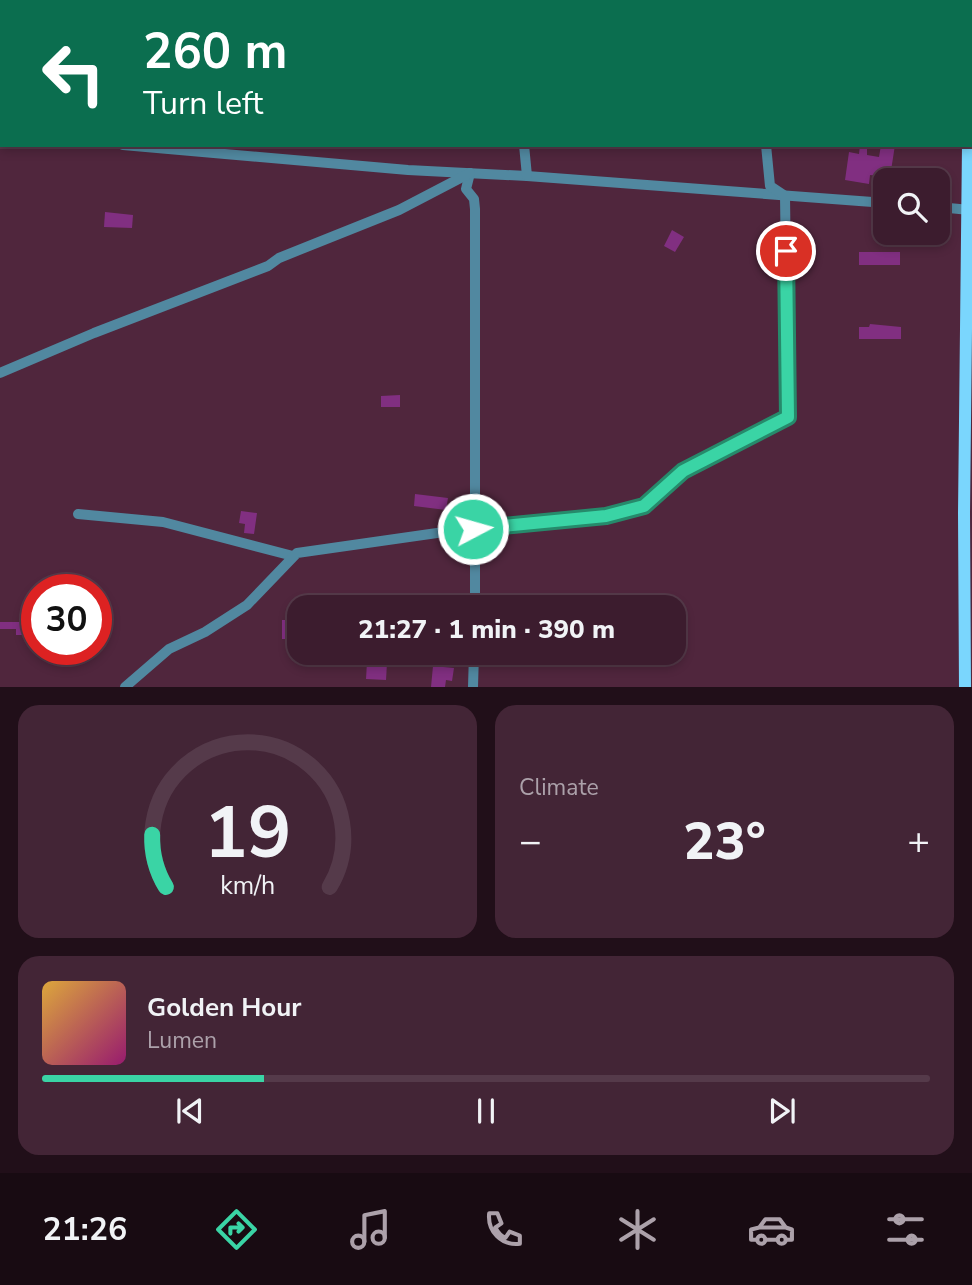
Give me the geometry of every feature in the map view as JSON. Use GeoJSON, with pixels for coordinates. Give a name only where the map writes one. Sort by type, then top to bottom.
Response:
{"type":"FeatureCollection","features":[{"type":"Feature","properties":{"kind":"main road"},"geometry":{"type":"LineString","coordinates":[[965,687],[964,513],[969,418],[968,147]]}},
{"type":"Feature","properties":{"kind":"street"},"geometry":{"type":"LineString","coordinates":[[148,147],[873,202]]}},
{"type":"Feature","properties":{"kind":"street"},"geometry":{"type":"LineString","coordinates":[[524,147],[527,176]]}},
{"type":"Feature","properties":{"kind":"street"},"geometry":{"type":"LineString","coordinates":[[766,147],[770,186],[785,196]]}},
{"type":"Feature","properties":{"kind":"street"},"geometry":{"type":"LineString","coordinates":[[0,373],[94,333],[268,266],[279,258],[399,210],[470,173]]}},
{"type":"Feature","properties":{"kind":"street"},"geometry":{"type":"LineString","coordinates":[[470,173],[466,189],[474,199],[475,209],[475,595]]}},
{"type":"Feature","properties":{"kind":"street"},"geometry":{"type":"LineString","coordinates":[[78,514],[163,522],[293,556],[308,550],[473,529],[606,516],[644,506],[683,471],[788,417],[785,196]]}},
{"type":"Feature","properties":{"kind":"street"},"geometry":{"type":"LineString","coordinates":[[950,208],[970,210]]}},
{"type":"Feature","properties":{"kind":"street"},"geometry":{"type":"LineString","coordinates":[[125,687],[169,649],[205,632],[247,605],[288,566],[293,556]]}},
{"type":"Feature","properties":{"kind":"street"},"geometry":{"type":"LineString","coordinates":[[473,687],[474,665]]}},
{"type":"Feature","properties":{"kind":"building"},"geometry":{"type":"Polygon","coordinates":[[[860,147],[867,147],[867,155],[879,157],[881,147],[895,147],[891,168],[873,168],[869,184],[845,180],[849,152],[859,154],[860,147]]]}},
{"type":"Feature","properties":{"kind":"building"},"geometry":{"type":"Polygon","coordinates":[[[105,212],[133,215],[132,228],[104,227],[105,212]]]}},
{"type":"Feature","properties":{"kind":"building"},"geometry":{"type":"Polygon","coordinates":[[[672,230],[684,237],[675,252],[664,246],[672,230]]]}},
{"type":"Feature","properties":{"kind":"building"},"geometry":{"type":"Polygon","coordinates":[[[859,252],[900,252],[900,265],[859,265],[859,252]]]}},
{"type":"Feature","properties":{"kind":"building"},"geometry":{"type":"Polygon","coordinates":[[[870,324],[901,327],[901,339],[859,339],[859,327],[869,327],[870,324]]]}},
{"type":"Feature","properties":{"kind":"building"},"geometry":{"type":"Polygon","coordinates":[[[400,395],[400,407],[381,407],[381,396],[400,395]]]}},
{"type":"Feature","properties":{"kind":"building"},"geometry":{"type":"Polygon","coordinates":[[[415,494],[448,498],[446,510],[414,506],[415,494]]]}},
{"type":"Feature","properties":{"kind":"building"},"geometry":{"type":"Polygon","coordinates":[[[241,511],[257,513],[254,534],[244,533],[245,524],[239,523],[241,511]]]}},
{"type":"Feature","properties":{"kind":"building"},"geometry":{"type":"Polygon","coordinates":[[[282,620],[287,620],[287,639],[282,639],[282,620]]]}},
{"type":"Feature","properties":{"kind":"building"},"geometry":{"type":"Polygon","coordinates":[[[0,622],[21,622],[21,635],[16,635],[16,629],[0,629],[0,622]]]}},
{"type":"Feature","properties":{"kind":"building"},"geometry":{"type":"Polygon","coordinates":[[[367,665],[387,665],[386,680],[366,679],[367,665]]]}},
{"type":"Feature","properties":{"kind":"building"},"geometry":{"type":"Polygon","coordinates":[[[433,666],[454,668],[452,681],[446,680],[445,687],[431,687],[433,666]]]}},
{"type":"Feature","properties":{"kind":"route"},"geometry":{"type":"LineString","coordinates":[[473,529],[606,516],[644,506],[683,471],[737,446],[788,417],[786,251]]}}]}
